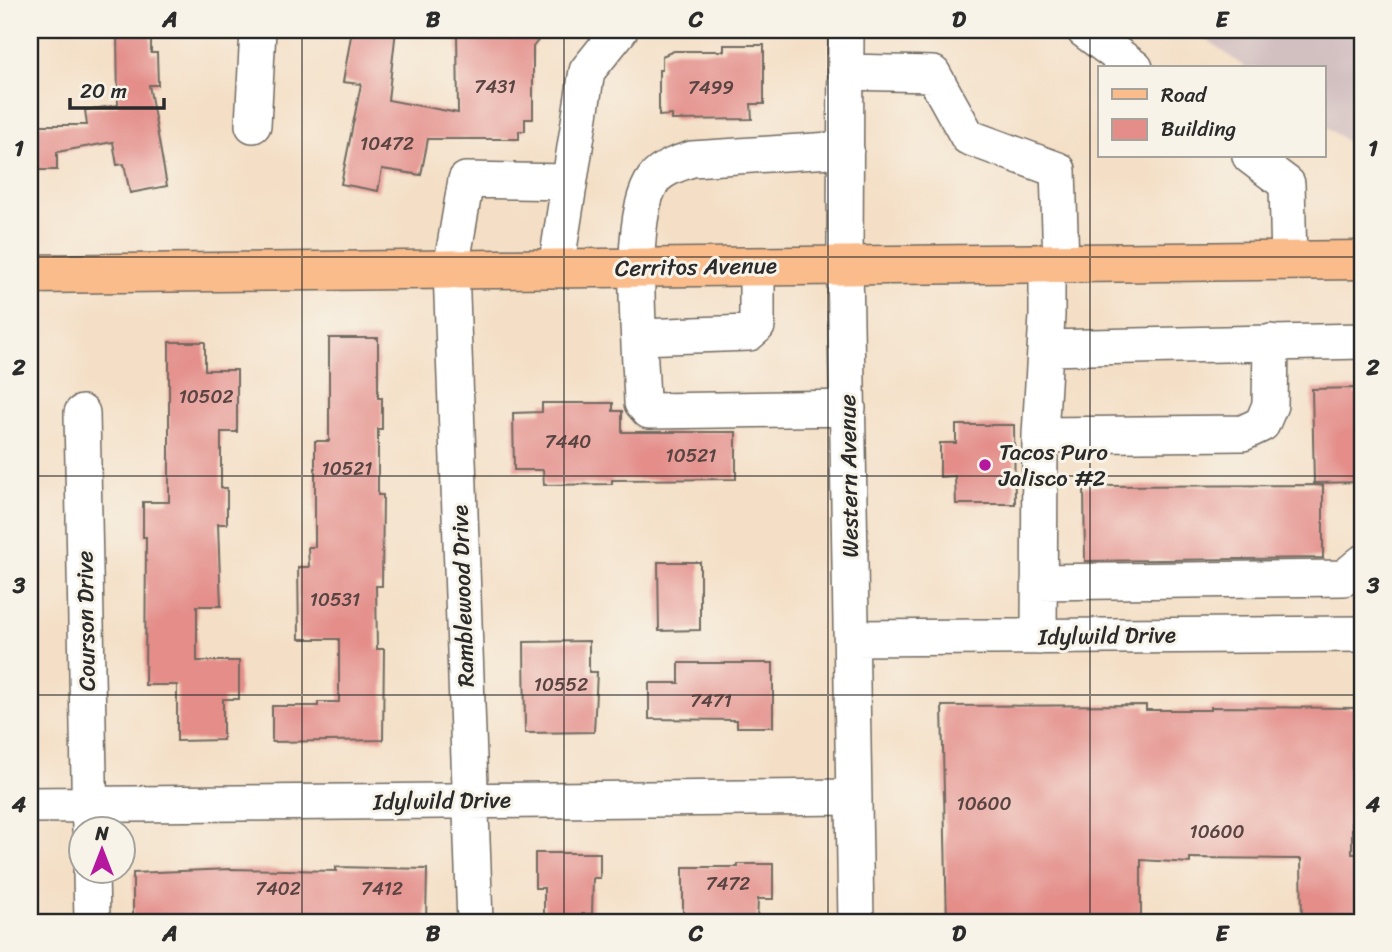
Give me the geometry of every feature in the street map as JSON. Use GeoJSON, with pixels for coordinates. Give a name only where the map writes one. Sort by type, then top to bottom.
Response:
{"type":"FeatureCollection","features":[{"type":"Feature","properties":{"kind":"main road","name":"Cerritos Avenue"},"geometry":{"type":"LineString","coordinates":[[30,274],[1362,260]]}},
{"type":"Feature","properties":{"kind":"street"},"geometry":{"type":"LineString","coordinates":[[253,125],[258,30]]}},
{"type":"Feature","properties":{"kind":"street"},"geometry":{"type":"LineString","coordinates":[[556,268],[587,71],[620,30]]}},
{"type":"Feature","properties":{"kind":"street","name":"Western Avenue"},"geometry":{"type":"LineString","coordinates":[[846,30],[845,265],[856,922]]}},
{"type":"Feature","properties":{"kind":"street"},"geometry":{"type":"LineString","coordinates":[[1084,30],[1132,66]]}},
{"type":"Feature","properties":{"kind":"street"},"geometry":{"type":"LineString","coordinates":[[846,72],[933,74],[968,137],[1058,170],[1054,263],[1040,435],[1039,637]]}},
{"type":"Feature","properties":{"kind":"street"},"geometry":{"type":"LineString","coordinates":[[846,149],[692,159],[675,164],[655,177],[646,195],[635,267],[642,402],[649,411],[848,408]]}},
{"type":"Feature","properties":{"kind":"street"},"geometry":{"type":"LineString","coordinates":[[1253,158],[1287,184],[1289,261]]}},
{"type":"Feature","properties":{"kind":"street","name":"Ramblewood Drive"},"geometry":{"type":"LineString","coordinates":[[475,922],[451,269],[466,180],[569,182]]}},
{"type":"Feature","properties":{"kind":"street"},"geometry":{"type":"LineString","coordinates":[[640,337],[749,333],[757,326],[757,266]]}},
{"type":"Feature","properties":{"kind":"street"},"geometry":{"type":"LineString","coordinates":[[1046,348],[1362,341]]}},
{"type":"Feature","properties":{"kind":"street"},"geometry":{"type":"LineString","coordinates":[[1040,435],[1243,433],[1262,424],[1270,405],[1271,342]]}},
{"type":"Feature","properties":{"kind":"street","name":"Courson Drive"},"geometry":{"type":"LineString","coordinates":[[82,412],[90,816]]}},
{"type":"Feature","properties":{"kind":"street"},"geometry":{"type":"LineString","coordinates":[[1039,582],[1344,578],[1362,563]]}},
{"type":"Feature","properties":{"kind":"street","name":"Idylwild Drive"},"geometry":{"type":"LineString","coordinates":[[852,638],[1362,634]]}},
{"type":"Feature","properties":{"kind":"street","name":"Idylwild Drive"},"geometry":{"type":"LineString","coordinates":[[112,816],[471,800],[854,797]]}},
{"type":"Feature","properties":{"kind":"street","name":"Idylwild Drive"},"geometry":{"type":"LineString","coordinates":[[30,805],[85,816]]}},
{"type":"Feature","properties":{"kind":"street"},"geometry":{"type":"LineString","coordinates":[[91,886],[92,922]]}},
{"type":"Feature","properties":{"kind":"shaded area"},"geometry":{"type":"Polygon","coordinates":[[[1194,30],[1362,30],[1362,153],[1326,126],[1326,66],[1243,66],[1194,30]]]}},
{"type":"Feature","properties":{"kind":"building"},"geometry":{"type":"Polygon","coordinates":[[[117,30],[151,30],[151,53],[157,53],[158,85],[149,85],[167,186],[130,193],[124,164],[117,165],[113,142],[57,152],[57,170],[30,170],[30,125],[87,125],[85,110],[118,105],[117,30]]]}},
{"type":"Feature","properties":{"kind":"building"},"geometry":{"type":"Polygon","coordinates":[[[352,30],[396,30],[388,100],[458,113],[457,30],[546,30],[533,47],[533,119],[525,119],[525,131],[519,131],[519,139],[428,139],[421,175],[382,169],[378,191],[341,184],[361,84],[343,82],[352,30]]]}},
{"type":"Feature","properties":{"kind":"building"},"geometry":{"type":"Polygon","coordinates":[[[724,45],[764,45],[764,104],[751,104],[752,119],[672,120],[672,115],[659,116],[659,70],[662,70],[662,56],[674,51],[724,51],[724,45]]]}},
{"type":"Feature","properties":{"kind":"building"},"geometry":{"type":"Polygon","coordinates":[[[329,338],[378,338],[378,398],[382,398],[382,429],[378,429],[378,495],[383,495],[382,586],[376,586],[377,649],[384,649],[383,740],[272,742],[272,706],[318,706],[318,702],[339,702],[339,639],[299,639],[298,567],[309,567],[308,547],[315,547],[315,441],[329,441],[329,338]]]}},
{"type":"Feature","properties":{"kind":"building"},"geometry":{"type":"Polygon","coordinates":[[[169,342],[205,342],[205,370],[237,370],[237,432],[221,432],[221,488],[227,488],[227,524],[218,524],[221,606],[197,606],[197,661],[239,661],[239,699],[223,699],[223,740],[177,741],[177,685],[145,685],[146,537],[143,537],[143,502],[169,502],[169,342]]]}},
{"type":"Feature","properties":{"kind":"building"},"geometry":{"type":"Polygon","coordinates":[[[1356,388],[1356,395],[1362,395],[1362,482],[1314,483],[1312,389],[1356,388]]]}},
{"type":"Feature","properties":{"kind":"building"},"geometry":{"type":"Polygon","coordinates":[[[542,403],[613,403],[613,411],[622,411],[622,432],[736,432],[736,479],[612,480],[612,484],[544,485],[543,470],[514,470],[513,413],[542,412],[542,403]]]}},
{"type":"Feature","properties":{"kind":"building"},"geometry":{"type":"Polygon","coordinates":[[[956,425],[1014,425],[1015,504],[956,504],[955,476],[940,477],[940,443],[956,443],[956,425]]]}},
{"type":"Feature","properties":{"kind":"building"},"geometry":{"type":"Polygon","coordinates":[[[1323,485],[1323,558],[1085,561],[1084,486],[1323,485]]]}},
{"type":"Feature","properties":{"kind":"building"},"geometry":{"type":"Polygon","coordinates":[[[658,562],[700,562],[700,630],[659,631],[658,562]]]}},
{"type":"Feature","properties":{"kind":"building"},"geometry":{"type":"Polygon","coordinates":[[[589,641],[589,672],[597,672],[594,732],[525,733],[524,642],[589,641]]]}},
{"type":"Feature","properties":{"kind":"building"},"geometry":{"type":"Polygon","coordinates":[[[679,663],[773,663],[773,727],[737,727],[737,720],[649,719],[649,683],[679,683],[679,663]]]}},
{"type":"Feature","properties":{"kind":"building"},"geometry":{"type":"Polygon","coordinates":[[[1146,705],[1146,710],[1211,710],[1211,707],[1362,708],[1362,752],[1352,752],[1352,854],[1362,854],[1362,922],[1302,922],[1301,859],[1190,858],[1190,863],[1141,860],[1141,922],[947,922],[942,706],[1146,705]]]}},
{"type":"Feature","properties":{"kind":"building"},"geometry":{"type":"Polygon","coordinates":[[[535,853],[600,853],[600,878],[593,878],[592,914],[582,914],[582,922],[544,922],[544,888],[535,888],[535,853]]]}},
{"type":"Feature","properties":{"kind":"building"},"geometry":{"type":"Polygon","coordinates":[[[738,864],[773,864],[773,899],[758,899],[757,922],[683,922],[683,867],[738,867],[738,864]]]}},
{"type":"Feature","properties":{"kind":"building"},"geometry":{"type":"Polygon","coordinates":[[[336,867],[427,869],[426,922],[133,922],[133,886],[136,886],[136,873],[231,869],[336,871],[336,867]]]}},
{"type":"Feature","properties":{"kind":"place","name":"Tacos Puro Jalisco #2"},"geometry":{"type":"Point","coordinates":[985,465]}}]}
